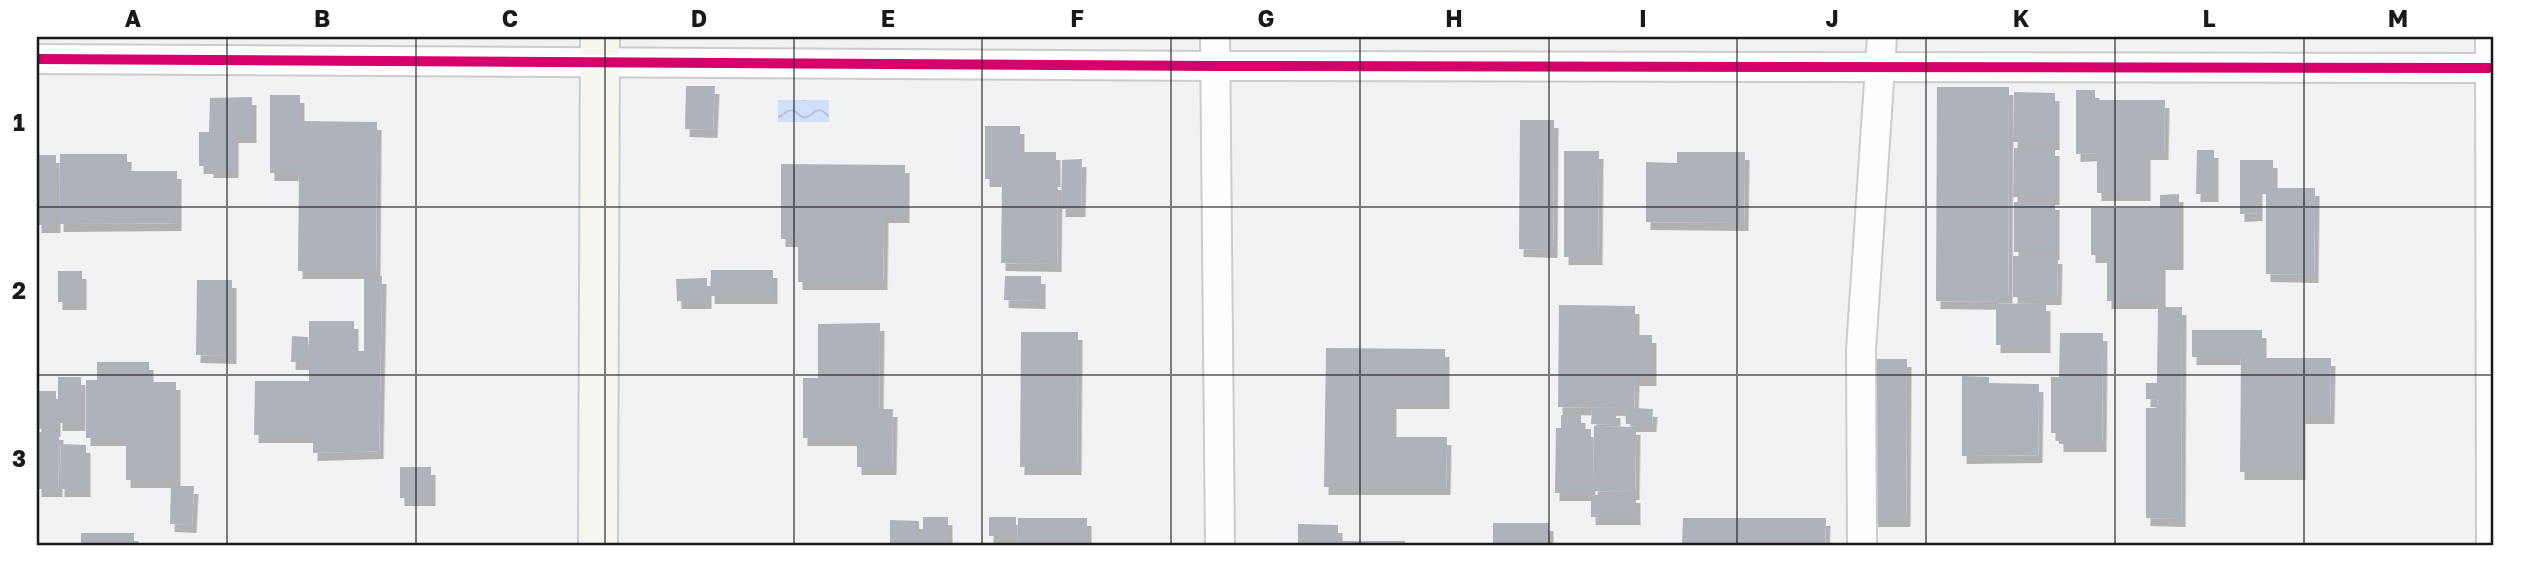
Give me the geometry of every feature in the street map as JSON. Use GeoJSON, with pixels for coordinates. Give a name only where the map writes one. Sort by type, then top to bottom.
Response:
{"type":"FeatureCollection","features":[{"type":"Feature","properties":{"kind":"street"},"geometry":{"type":"LineString","coordinates":[[1214,37],[1220,545]]}},
{"type":"Feature","properties":{"kind":"street"},"geometry":{"type":"LineString","coordinates":[[1862,545],[1861,350],[1882,37]]}},
{"type":"Feature","properties":{"kind":"street"},"geometry":{"type":"LineString","coordinates":[[2490,37],[2491,545]]}},
{"type":"Feature","properties":{"kind":"street"},"geometry":{"type":"LineString","coordinates":[[598,545],[600,49]]}},
{"type":"Feature","properties":{"kind":"street"},"geometry":{"type":"LineString","coordinates":[[37,59],[600,49],[1214,66],[2489,68]]}},
{"type":"Feature","properties":{"kind":"water"},"geometry":{"type":"Polygon","coordinates":[[[778,100],[829,100],[829,122],[778,122],[778,100]]]}},
{"type":"Feature","properties":{"kind":"building"},"geometry":{"type":"Polygon","coordinates":[[[686,86],[715,86],[713,130],[685,129],[686,86]]]}},
{"type":"Feature","properties":{"kind":"building"},"geometry":{"type":"Polygon","coordinates":[[[1937,87],[2009,87],[2008,302],[1936,301],[1937,87]]]}},
{"type":"Feature","properties":{"kind":"building"},"geometry":{"type":"Polygon","coordinates":[[[2076,90],[2095,90],[2095,100],[2165,100],[2164,152],[2146,152],[2146,193],[2097,193],[2097,153],[2076,154],[2076,90]]]}},
{"type":"Feature","properties":{"kind":"building"},"geometry":{"type":"Polygon","coordinates":[[[2014,92],[2055,93],[2055,142],[2013,142],[2014,92]]]}},
{"type":"Feature","properties":{"kind":"building"},"geometry":{"type":"Polygon","coordinates":[[[270,95],[300,95],[300,121],[377,122],[376,271],[298,271],[299,173],[270,173],[270,95]]]}},
{"type":"Feature","properties":{"kind":"building"},"geometry":{"type":"Polygon","coordinates":[[[252,97],[252,135],[234,135],[234,170],[209,170],[209,166],[199,166],[199,132],[209,132],[210,98],[252,97]]]}},
{"type":"Feature","properties":{"kind":"building"},"geometry":{"type":"Polygon","coordinates":[[[1520,120],[1554,120],[1553,250],[1519,249],[1520,120]]]}},
{"type":"Feature","properties":{"kind":"building"},"geometry":{"type":"Polygon","coordinates":[[[985,126],[1020,126],[1020,152],[1056,152],[1056,179],[985,179],[985,126]]]}},
{"type":"Feature","properties":{"kind":"building"},"geometry":{"type":"Polygon","coordinates":[[[2014,148],[2055,148],[2055,197],[2013,197],[2014,148]]]}},
{"type":"Feature","properties":{"kind":"building"},"geometry":{"type":"Polygon","coordinates":[[[2197,150],[2214,150],[2214,194],[2196,194],[2197,150]]]}},
{"type":"Feature","properties":{"kind":"building"},"geometry":{"type":"Polygon","coordinates":[[[1564,151],[1599,151],[1598,257],[1564,257],[1564,151]]]}},
{"type":"Feature","properties":{"kind":"building"},"geometry":{"type":"Polygon","coordinates":[[[1677,152],[1745,152],[1744,223],[1646,222],[1646,162],[1677,163],[1677,152]]]}},
{"type":"Feature","properties":{"kind":"building"},"geometry":{"type":"Polygon","coordinates":[[[60,154],[127,154],[127,171],[177,171],[177,223],[59,224],[60,154]]]}},
{"type":"Feature","properties":{"kind":"building"},"geometry":{"type":"Polygon","coordinates":[[[37,155],[56,155],[56,225],[37,225],[37,155]]]}},
{"type":"Feature","properties":{"kind":"building"},"geometry":{"type":"Polygon","coordinates":[[[1082,159],[1081,209],[1061,209],[1062,160],[1082,159]]]}},
{"type":"Feature","properties":{"kind":"building"},"geometry":{"type":"Polygon","coordinates":[[[2240,160],[2273,160],[2273,186],[2258,186],[2258,213],[2240,214],[2240,160]]]}},
{"type":"Feature","properties":{"kind":"building"},"geometry":{"type":"Polygon","coordinates":[[[781,164],[905,165],[905,215],[884,215],[883,282],[798,282],[798,239],[781,239],[781,164]]]}},
{"type":"Feature","properties":{"kind":"building"},"geometry":{"type":"Polygon","coordinates":[[[1002,182],[1058,182],[1057,264],[1001,263],[1002,182]]]}},
{"type":"Feature","properties":{"kind":"building"},"geometry":{"type":"Polygon","coordinates":[[[2266,188],[2315,188],[2314,275],[2266,274],[2266,188]]]}},
{"type":"Feature","properties":{"kind":"building"},"geometry":{"type":"Polygon","coordinates":[[[2179,194],[2179,262],[2161,262],[2161,301],[2107,301],[2107,255],[2091,255],[2091,208],[2160,208],[2160,195],[2179,194]]]}},
{"type":"Feature","properties":{"kind":"building"},"geometry":{"type":"Polygon","coordinates":[[[2014,202],[2055,202],[2055,252],[2014,252],[2014,202]]]}},
{"type":"Feature","properties":{"kind":"building"},"geometry":{"type":"Polygon","coordinates":[[[2013,256],[2058,256],[2057,297],[2013,297],[2013,256]]]}},
{"type":"Feature","properties":{"kind":"building"},"geometry":{"type":"Polygon","coordinates":[[[711,270],[773,270],[773,296],[710,296],[711,270]]]}},
{"type":"Feature","properties":{"kind":"building"},"geometry":{"type":"Polygon","coordinates":[[[58,271],[82,271],[82,302],[58,302],[58,271]]]}},
{"type":"Feature","properties":{"kind":"building"},"geometry":{"type":"Polygon","coordinates":[[[364,276],[382,276],[379,451],[313,453],[313,435],[254,435],[255,381],[309,381],[309,362],[291,362],[292,336],[308,337],[309,351],[309,321],[354,321],[354,351],[364,351],[364,276]]]}},
{"type":"Feature","properties":{"kind":"building"},"geometry":{"type":"Polygon","coordinates":[[[1005,276],[1041,276],[1041,301],[1004,300],[1005,276]]]}},
{"type":"Feature","properties":{"kind":"building"},"geometry":{"type":"Polygon","coordinates":[[[707,278],[707,301],[677,301],[676,279],[707,278]]]}},
{"type":"Feature","properties":{"kind":"building"},"geometry":{"type":"Polygon","coordinates":[[[197,280],[232,280],[232,356],[196,355],[197,280]]]}},
{"type":"Feature","properties":{"kind":"building"},"geometry":{"type":"Polygon","coordinates":[[[2046,303],[2046,345],[1996,345],[1996,304],[2046,303]]]}},
{"type":"Feature","properties":{"kind":"building"},"geometry":{"type":"Polygon","coordinates":[[[1559,305],[1635,306],[1635,335],[1652,335],[1652,378],[1635,378],[1634,408],[1653,409],[1652,424],[1626,424],[1625,408],[1558,407],[1559,305]]]}},
{"type":"Feature","properties":{"kind":"building"},"geometry":{"type":"Polygon","coordinates":[[[2158,307],[2182,307],[2181,519],[2146,518],[2146,408],[2157,408],[2158,400],[2146,399],[2146,383],[2157,383],[2158,307]]]}},
{"type":"Feature","properties":{"kind":"building"},"geometry":{"type":"Polygon","coordinates":[[[880,323],[879,409],[893,409],[892,467],[857,467],[857,438],[803,438],[803,378],[818,378],[818,324],[880,323]]]}},
{"type":"Feature","properties":{"kind":"building"},"geometry":{"type":"Polygon","coordinates":[[[2192,330],[2262,330],[2262,358],[2331,358],[2330,416],[2301,416],[2301,472],[2240,472],[2241,357],[2192,357],[2192,330]]]}},
{"type":"Feature","properties":{"kind":"building"},"geometry":{"type":"Polygon","coordinates":[[[1021,332],[1078,332],[1077,467],[1020,467],[1021,332]]]}},
{"type":"Feature","properties":{"kind":"building"},"geometry":{"type":"Polygon","coordinates":[[[2060,333],[2103,333],[2102,444],[2059,444],[2059,433],[2051,433],[2051,377],[2059,377],[2060,333]]]}},
{"type":"Feature","properties":{"kind":"building"},"geometry":{"type":"Polygon","coordinates":[[[1326,348],[1445,349],[1445,401],[1392,401],[1392,437],[1447,437],[1446,487],[1324,487],[1326,348]]]}},
{"type":"Feature","properties":{"kind":"building"},"geometry":{"type":"Polygon","coordinates":[[[1874,359],[1907,359],[1906,519],[1873,519],[1874,359]]]}},
{"type":"Feature","properties":{"kind":"building"},"geometry":{"type":"Polygon","coordinates":[[[97,362],[149,362],[149,382],[176,382],[176,480],[126,480],[126,438],[86,438],[86,380],[97,380],[97,362]]]}},
{"type":"Feature","properties":{"kind":"building"},"geometry":{"type":"Polygon","coordinates":[[[1962,376],[1989,377],[1989,383],[2039,384],[2038,455],[1962,456],[1962,376]]]}},
{"type":"Feature","properties":{"kind":"building"},"geometry":{"type":"Polygon","coordinates":[[[58,377],[81,377],[81,423],[58,423],[58,377]]]}},
{"type":"Feature","properties":{"kind":"building"},"geometry":{"type":"Polygon","coordinates":[[[37,391],[56,391],[56,429],[37,429],[37,391]]]}},
{"type":"Feature","properties":{"kind":"building"},"geometry":{"type":"Polygon","coordinates":[[[1592,410],[1616,410],[1616,425],[1591,424],[1592,410]]]}},
{"type":"Feature","properties":{"kind":"building"},"geometry":{"type":"Polygon","coordinates":[[[1561,415],[1581,415],[1581,429],[1591,429],[1591,493],[1555,493],[1556,428],[1561,428],[1561,415]]]}},
{"type":"Feature","properties":{"kind":"building"},"geometry":{"type":"Polygon","coordinates":[[[1594,426],[1636,427],[1635,492],[1593,491],[1594,426]]]}},
{"type":"Feature","properties":{"kind":"building"},"geometry":{"type":"Polygon","coordinates":[[[37,432],[59,432],[58,489],[37,489],[37,432]]]}},
{"type":"Feature","properties":{"kind":"building"},"geometry":{"type":"Polygon","coordinates":[[[61,444],[86,445],[86,489],[60,489],[61,444]]]}},
{"type":"Feature","properties":{"kind":"building"},"geometry":{"type":"Polygon","coordinates":[[[400,467],[431,467],[431,498],[400,498],[400,467]]]}},
{"type":"Feature","properties":{"kind":"building"},"geometry":{"type":"Polygon","coordinates":[[[171,486],[194,486],[192,525],[170,524],[171,486]]]}},
{"type":"Feature","properties":{"kind":"building"},"geometry":{"type":"Polygon","coordinates":[[[1591,495],[1636,495],[1636,517],[1591,517],[1591,495]]]}},
{"type":"Feature","properties":{"kind":"building"},"geometry":{"type":"Polygon","coordinates":[[[923,517],[948,517],[948,545],[923,545],[923,517]]]}},
{"type":"Feature","properties":{"kind":"building"},"geometry":{"type":"Polygon","coordinates":[[[989,517],[1016,517],[1016,536],[989,536],[989,517]]]}},
{"type":"Feature","properties":{"kind":"building"},"geometry":{"type":"Polygon","coordinates":[[[1018,518],[1087,518],[1087,545],[1017,545],[1018,518]]]}},
{"type":"Feature","properties":{"kind":"building"},"geometry":{"type":"Polygon","coordinates":[[[1683,518],[1826,518],[1825,545],[1682,545],[1683,518]]]}},
{"type":"Feature","properties":{"kind":"building"},"geometry":{"type":"Polygon","coordinates":[[[890,520],[919,521],[919,545],[890,545],[890,520]]]}},
{"type":"Feature","properties":{"kind":"building"},"geometry":{"type":"Polygon","coordinates":[[[1493,523],[1549,523],[1549,545],[1493,545],[1493,523]]]}},
{"type":"Feature","properties":{"kind":"building"},"geometry":{"type":"Polygon","coordinates":[[[1298,524],[1338,525],[1338,541],[1405,541],[1405,545],[1298,545],[1298,524]]]}},
{"type":"Feature","properties":{"kind":"building"},"geometry":{"type":"Polygon","coordinates":[[[81,533],[134,533],[134,545],[81,545],[81,533]]]}},
{"type":"Feature","properties":{"kind":"cycle path"},"geometry":{"type":"LineString","coordinates":[[37,59],[1214,66],[2489,68]]}}]}
